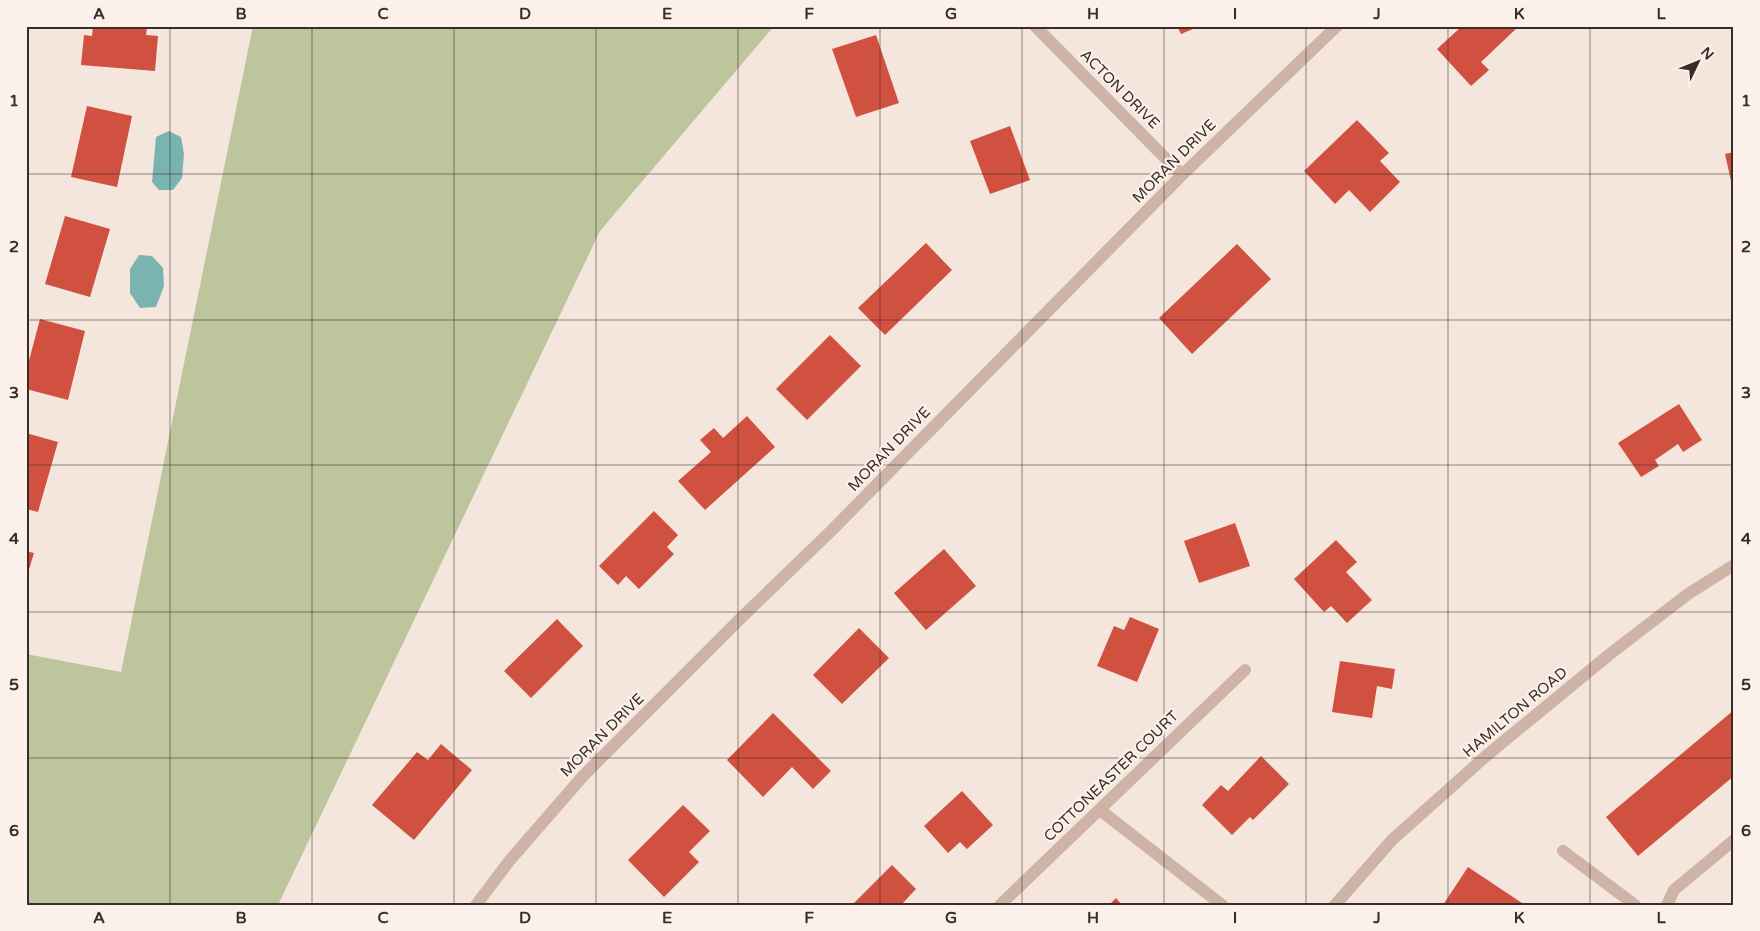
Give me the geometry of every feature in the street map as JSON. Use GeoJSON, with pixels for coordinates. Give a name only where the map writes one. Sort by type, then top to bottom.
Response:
{"type":"FeatureCollection","features":[{"type":"Feature","properties":{"kind":"street","name":"ACTON DRIVE"},"geometry":{"type":"LineString","coordinates":[[1035,26],[1182,175]]}},
{"type":"Feature","properties":{"kind":"street","name":"MORAN DRIVE"},"geometry":{"type":"LineString","coordinates":[[476,905],[510,860],[584,775],[741,618],[832,531],[1182,175],[1337,26]]}},
{"type":"Feature","properties":{"kind":"street","name":"HAMILTON ROAD"},"geometry":{"type":"LineString","coordinates":[[1335,905],[1392,840],[1486,756],[1688,594],[1734,566]]}},
{"type":"Feature","properties":{"kind":"street","name":"COTTONEASTER COURT"},"geometry":{"type":"LineString","coordinates":[[1000,905],[1244,670]]}},
{"type":"Feature","properties":{"kind":"street"},"geometry":{"type":"LineString","coordinates":[[1100,810],[1222,905]]}},
{"type":"Feature","properties":{"kind":"street"},"geometry":{"type":"LineString","coordinates":[[1667,905],[1674,890],[1734,840]]}},
{"type":"Feature","properties":{"kind":"street"},"geometry":{"type":"LineString","coordinates":[[1563,851],[1634,905]]}},
{"type":"Feature","properties":{"kind":"green space"},"geometry":{"type":"Polygon","coordinates":[[[253,26],[774,26],[600,231],[278,905],[26,905],[26,654],[121,672],[253,26]]]}},
{"type":"Feature","properties":{"kind":"water"},"geometry":{"type":"Polygon","coordinates":[[[169,131],[181,137],[184,154],[182,178],[173,190],[159,190],[152,182],[156,137],[169,131]]]}},
{"type":"Feature","properties":{"kind":"water"},"geometry":{"type":"Polygon","coordinates":[[[139,255],[152,256],[163,268],[164,286],[156,307],[140,308],[130,293],[130,269],[139,255]]]}},
{"type":"Feature","properties":{"kind":"building"},"geometry":{"type":"Polygon","coordinates":[[[93,26],[147,26],[146,35],[158,36],[155,71],[81,65],[84,35],[92,36],[93,26]]]}},
{"type":"Feature","properties":{"kind":"building"},"geometry":{"type":"Polygon","coordinates":[[[1177,26],[1200,26],[1181,34],[1177,26]]]}},
{"type":"Feature","properties":{"kind":"building"},"geometry":{"type":"Polygon","coordinates":[[[1462,26],[1519,26],[1481,62],[1489,70],[1471,86],[1437,49],[1462,26]]]}},
{"type":"Feature","properties":{"kind":"building"},"geometry":{"type":"Polygon","coordinates":[[[876,35],[899,103],[856,117],[832,49],[876,35]]]}},
{"type":"Feature","properties":{"kind":"building"},"geometry":{"type":"Polygon","coordinates":[[[87,106],[132,116],[117,187],[71,177],[87,106]]]}},
{"type":"Feature","properties":{"kind":"building"},"geometry":{"type":"Polygon","coordinates":[[[1357,120],[1389,153],[1380,161],[1400,182],[1370,212],[1349,190],[1335,204],[1304,171],[1357,120]]]}},
{"type":"Feature","properties":{"kind":"building"},"geometry":{"type":"Polygon","coordinates":[[[1010,126],[1030,180],[990,194],[970,141],[1010,126]]]}},
{"type":"Feature","properties":{"kind":"building"},"geometry":{"type":"Polygon","coordinates":[[[1734,152],[1734,190],[1733,190],[1725,154],[1734,152]]]}},
{"type":"Feature","properties":{"kind":"building"},"geometry":{"type":"Polygon","coordinates":[[[65,216],[110,229],[90,297],[45,284],[65,216]]]}},
{"type":"Feature","properties":{"kind":"building"},"geometry":{"type":"Polygon","coordinates":[[[926,243],[952,270],[885,335],[858,308],[926,243]]]}},
{"type":"Feature","properties":{"kind":"building"},"geometry":{"type":"Polygon","coordinates":[[[1237,244],[1271,279],[1192,354],[1159,318],[1237,244]]]}},
{"type":"Feature","properties":{"kind":"building"},"geometry":{"type":"Polygon","coordinates":[[[40,319],[85,331],[68,400],[26,389],[26,372],[40,319]]]}},
{"type":"Feature","properties":{"kind":"building"},"geometry":{"type":"Polygon","coordinates":[[[830,335],[861,366],[807,420],[776,389],[830,335]]]}},
{"type":"Feature","properties":{"kind":"building"},"geometry":{"type":"Polygon","coordinates":[[[1679,404],[1702,440],[1683,452],[1678,444],[1655,460],[1659,466],[1641,477],[1618,443],[1679,404]]]}},
{"type":"Feature","properties":{"kind":"building"},"geometry":{"type":"Polygon","coordinates":[[[747,416],[775,447],[705,510],[678,481],[711,452],[700,440],[714,428],[723,438],[747,416]]]}},
{"type":"Feature","properties":{"kind":"building"},"geometry":{"type":"Polygon","coordinates":[[[26,433],[58,442],[38,512],[26,509],[26,433]]]}},
{"type":"Feature","properties":{"kind":"building"},"geometry":{"type":"Polygon","coordinates":[[[654,511],[678,535],[667,547],[674,554],[639,589],[626,576],[618,585],[599,566],[654,511]]]}},
{"type":"Feature","properties":{"kind":"building"},"geometry":{"type":"Polygon","coordinates":[[[1235,523],[1250,566],[1199,583],[1184,541],[1235,523]]]}},
{"type":"Feature","properties":{"kind":"building"},"geometry":{"type":"Polygon","coordinates":[[[1336,540],[1357,562],[1346,572],[1372,600],[1347,623],[1331,606],[1324,612],[1294,579],[1336,540]]]}},
{"type":"Feature","properties":{"kind":"building"},"geometry":{"type":"Polygon","coordinates":[[[944,549],[976,586],[926,630],[894,593],[944,549]]]}},
{"type":"Feature","properties":{"kind":"building"},"geometry":{"type":"Polygon","coordinates":[[[26,551],[34,553],[27,576],[26,576],[26,551]]]}},
{"type":"Feature","properties":{"kind":"building"},"geometry":{"type":"Polygon","coordinates":[[[1130,617],[1159,629],[1137,682],[1097,666],[1114,626],[1124,630],[1130,617]]]}},
{"type":"Feature","properties":{"kind":"building"},"geometry":{"type":"Polygon","coordinates":[[[557,619],[583,646],[531,698],[504,671],[557,619]]]}},
{"type":"Feature","properties":{"kind":"building"},"geometry":{"type":"Polygon","coordinates":[[[859,628],[889,658],[842,704],[813,675],[859,628]]]}},
{"type":"Feature","properties":{"kind":"building"},"geometry":{"type":"Polygon","coordinates":[[[1340,661],[1395,669],[1392,689],[1377,686],[1372,718],[1332,712],[1340,661]]]}},
{"type":"Feature","properties":{"kind":"building"},"geometry":{"type":"Polygon","coordinates":[[[1734,710],[1734,776],[1638,856],[1606,817],[1734,710]]]}},
{"type":"Feature","properties":{"kind":"building"},"geometry":{"type":"Polygon","coordinates":[[[773,713],[831,771],[813,789],[792,767],[763,797],[727,760],[773,713]]]}},
{"type":"Feature","properties":{"kind":"building"},"geometry":{"type":"Polygon","coordinates":[[[441,744],[472,770],[414,840],[372,805],[417,752],[428,760],[441,744]]]}},
{"type":"Feature","properties":{"kind":"building"},"geometry":{"type":"Polygon","coordinates":[[[1261,756],[1289,784],[1253,820],[1250,817],[1232,835],[1202,805],[1221,785],[1228,791],[1261,756]]]}},
{"type":"Feature","properties":{"kind":"building"},"geometry":{"type":"Polygon","coordinates":[[[962,791],[993,825],[967,849],[960,842],[948,853],[924,826],[962,791]]]}},
{"type":"Feature","properties":{"kind":"building"},"geometry":{"type":"Polygon","coordinates":[[[683,805],[710,831],[689,852],[699,862],[664,897],[628,860],[683,805]]]}},
{"type":"Feature","properties":{"kind":"building"},"geometry":{"type":"Polygon","coordinates":[[[892,865],[916,889],[901,905],[852,905],[892,865]]]}},
{"type":"Feature","properties":{"kind":"building"},"geometry":{"type":"Polygon","coordinates":[[[1468,867],[1525,905],[1443,905],[1468,867]]]}},
{"type":"Feature","properties":{"kind":"building"},"geometry":{"type":"Polygon","coordinates":[[[1116,898],[1122,905],[1109,905],[1116,898]]]}}]}
